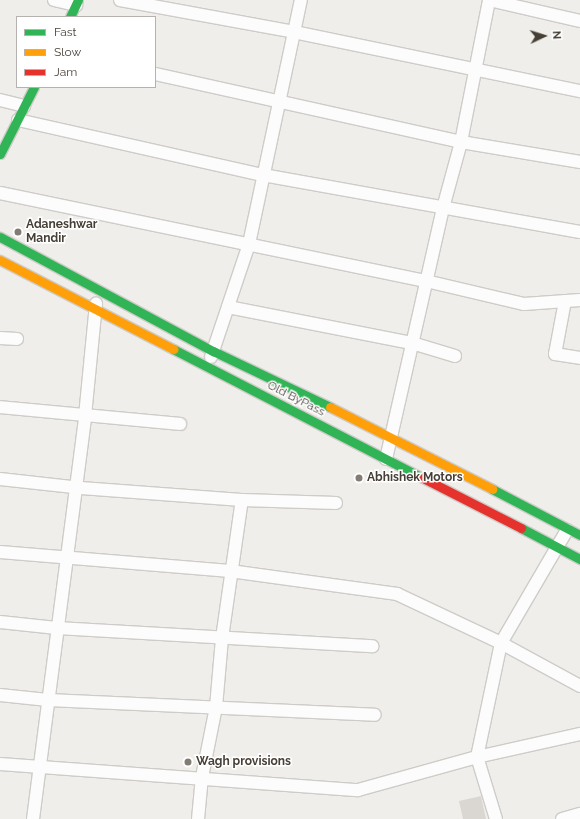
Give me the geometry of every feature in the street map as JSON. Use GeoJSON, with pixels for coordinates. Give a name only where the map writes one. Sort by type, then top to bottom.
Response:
{"type":"FeatureCollection","features":[{"type":"Feature","properties":{"kind":"main road"},"geometry":{"type":"LineString","coordinates":[[70,16],[77,2]]}},
{"type":"Feature","properties":{"kind":"main road"},"geometry":{"type":"LineString","coordinates":[[0,154],[33,88]]}},
{"type":"Feature","properties":{"kind":"main road","name":"Old ByPass"},"geometry":{"type":"LineString","coordinates":[[0,237],[213,351],[391,437],[567,530],[580,535]]}},
{"type":"Feature","properties":{"kind":"main road","name":"Old ByPass"},"geometry":{"type":"LineString","coordinates":[[0,260],[576,557]]}},
{"type":"Feature","properties":{"kind":"street"},"geometry":{"type":"LineString","coordinates":[[54,0],[77,2]]}},
{"type":"Feature","properties":{"kind":"street"},"geometry":{"type":"LineString","coordinates":[[120,0],[294,32],[476,71],[580,91]]}},
{"type":"Feature","properties":{"kind":"street"},"geometry":{"type":"LineString","coordinates":[[206,366],[213,351],[249,244],[301,0]]}},
{"type":"Feature","properties":{"kind":"street"},"geometry":{"type":"LineString","coordinates":[[386,459],[443,208],[461,142],[489,0],[580,21]]}},
{"type":"Feature","properties":{"kind":"street"},"geometry":{"type":"LineString","coordinates":[[156,74],[461,142],[580,162]]}},
{"type":"Feature","properties":{"kind":"street"},"geometry":{"type":"LineString","coordinates":[[0,100],[24,106]]}},
{"type":"Feature","properties":{"kind":"street"},"geometry":{"type":"LineString","coordinates":[[18,120],[263,175],[580,232]]}},
{"type":"Feature","properties":{"kind":"street"},"geometry":{"type":"LineString","coordinates":[[0,193],[426,281],[524,304],[580,300]]}},
{"type":"Feature","properties":{"kind":"street"},"geometry":{"type":"LineString","coordinates":[[33,819],[85,416],[95,309],[99,290]]}},
{"type":"Feature","properties":{"kind":"street"},"geometry":{"type":"LineString","coordinates":[[565,301],[556,354],[580,358]]}},
{"type":"Feature","properties":{"kind":"street"},"geometry":{"type":"LineString","coordinates":[[228,307],[412,343],[455,356]]}},
{"type":"Feature","properties":{"kind":"street"},"geometry":{"type":"LineString","coordinates":[[0,338],[17,339]]}},
{"type":"Feature","properties":{"kind":"street"},"geometry":{"type":"LineString","coordinates":[[0,407],[180,424]]}},
{"type":"Feature","properties":{"kind":"street"},"geometry":{"type":"LineString","coordinates":[[0,479],[75,487],[242,500],[336,503]]}},
{"type":"Feature","properties":{"kind":"street"},"geometry":{"type":"LineString","coordinates":[[198,819],[202,777],[216,707],[230,571],[242,500]]}},
{"type":"Feature","properties":{"kind":"street"},"geometry":{"type":"LineString","coordinates":[[496,819],[477,757],[501,643],[559,548],[567,530]]}},
{"type":"Feature","properties":{"kind":"street"},"geometry":{"type":"LineString","coordinates":[[576,557],[580,545]]}},
{"type":"Feature","properties":{"kind":"street"},"geometry":{"type":"LineString","coordinates":[[0,552],[66,559],[230,571],[397,594],[501,643],[580,686]]}},
{"type":"Feature","properties":{"kind":"street"},"geometry":{"type":"LineString","coordinates":[[0,622],[57,628],[372,646]]}},
{"type":"Feature","properties":{"kind":"street"},"geometry":{"type":"LineString","coordinates":[[0,695],[48,700],[375,715]]}},
{"type":"Feature","properties":{"kind":"street"},"geometry":{"type":"LineString","coordinates":[[0,764],[202,777],[358,790],[477,757],[580,734]]}},
{"type":"Feature","properties":{"kind":"street"},"geometry":{"type":"LineString","coordinates":[[562,819],[580,814]]}},
{"type":"Feature","properties":{"kind":"building"},"geometry":{"type":"Polygon","coordinates":[[[481,796],[486,819],[463,819],[459,801],[481,796]]]}},
{"type":"Feature","properties":{"kind":"traffic: fast"},"geometry":{"type":"LineString","coordinates":[[70,16],[78,0]]}},
{"type":"Feature","properties":{"kind":"traffic: fast"},"geometry":{"type":"LineString","coordinates":[[0,154],[33,88]]}},
{"type":"Feature","properties":{"kind":"traffic: fast"},"geometry":{"type":"LineString","coordinates":[[0,237],[213,351],[330,407]]}},
{"type":"Feature","properties":{"kind":"traffic: fast"},"geometry":{"type":"LineString","coordinates":[[173,349],[423,478]]}},
{"type":"Feature","properties":{"kind":"traffic: fast"},"geometry":{"type":"LineString","coordinates":[[492,489],[580,535]]}},
{"type":"Feature","properties":{"kind":"traffic: fast"},"geometry":{"type":"LineString","coordinates":[[521,528],[580,559]]}},
{"type":"Feature","properties":{"kind":"traffic: slow"},"geometry":{"type":"LineString","coordinates":[[0,260],[173,349]]}},
{"type":"Feature","properties":{"kind":"traffic: slow"},"geometry":{"type":"LineString","coordinates":[[330,407],[492,489]]}},
{"type":"Feature","properties":{"kind":"traffic: jam"},"geometry":{"type":"LineString","coordinates":[[423,478],[521,528]]}},
{"type":"Feature","properties":{"kind":"place","name":"Adaneshwar Mandir"},"geometry":{"type":"Point","coordinates":[18,232]}},
{"type":"Feature","properties":{"kind":"place","name":"Abhishek Motors"},"geometry":{"type":"Point","coordinates":[359,478]}},
{"type":"Feature","properties":{"kind":"place","name":"Wagh provisions"},"geometry":{"type":"Point","coordinates":[188,762]}}]}
